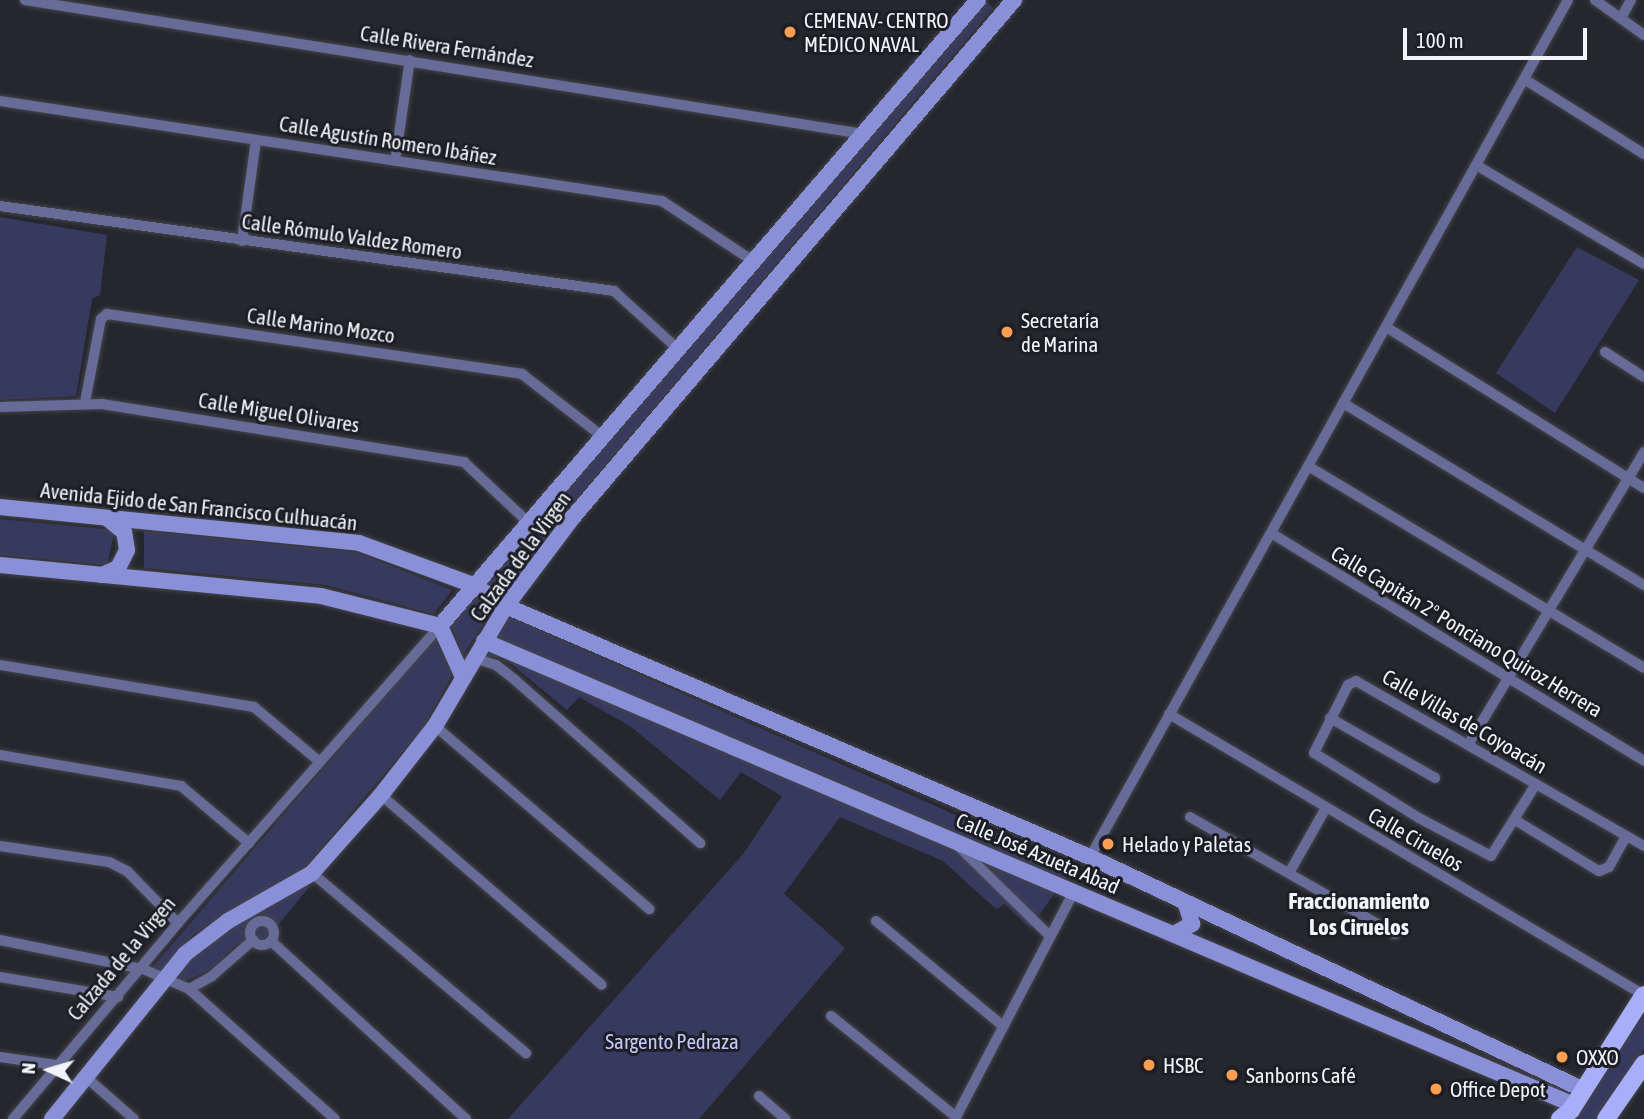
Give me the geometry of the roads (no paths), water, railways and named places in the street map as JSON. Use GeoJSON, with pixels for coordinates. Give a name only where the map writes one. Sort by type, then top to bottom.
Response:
{"type":"FeatureCollection","features":[{"type":"Feature","properties":{"kind":"main road"},"geometry":{"type":"LineString","coordinates":[[1560,1119],[1579,1097],[1644,995]]}},
{"type":"Feature","properties":{"kind":"main road"},"geometry":{"type":"LineString","coordinates":[[1606,1119],[1616,1112],[1644,1064]]}},
{"type":"Feature","properties":{"kind":"street","name":"Calle Rivera Fernández"},"geometry":{"type":"LineString","coordinates":[[25,0],[863,134]]}},
{"type":"Feature","properties":{"kind":"street","name":"Calzada de la Virgen"},"geometry":{"type":"LineString","coordinates":[[13,1119],[56,1065],[142,970],[178,923],[440,626],[978,0]]}},
{"type":"Feature","properties":{"kind":"street","name":"Calzada de la Virgen"},"geometry":{"type":"LineString","coordinates":[[52,1119],[185,954],[228,921],[312,873],[381,795],[435,726],[462,675],[506,606],[580,508],[1014,0]]}},
{"type":"Feature","properties":{"kind":"street"},"geometry":{"type":"LineString","coordinates":[[1090,857],[1568,0]]}},
{"type":"Feature","properties":{"kind":"street"},"geometry":{"type":"LineString","coordinates":[[1595,0],[1644,35]]}},
{"type":"Feature","properties":{"kind":"street"},"geometry":{"type":"LineString","coordinates":[[1621,18],[1631,0]]}},
{"type":"Feature","properties":{"kind":"street"},"geometry":{"type":"LineString","coordinates":[[395,161],[410,60]]}},
{"type":"Feature","properties":{"kind":"street"},"geometry":{"type":"LineString","coordinates":[[1524,79],[1644,154]]}},
{"type":"Feature","properties":{"kind":"street","name":"Calle Agustín Romero Ibáñez"},"geometry":{"type":"LineString","coordinates":[[0,101],[662,201],[753,261]]}},
{"type":"Feature","properties":{"kind":"street"},"geometry":{"type":"LineString","coordinates":[[242,241],[256,140]]}},
{"type":"Feature","properties":{"kind":"street"},"geometry":{"type":"LineString","coordinates":[[1476,165],[1644,264]]}},
{"type":"Feature","properties":{"kind":"street","name":"Calle Rómulo Valdez Romero"},"geometry":{"type":"LineString","coordinates":[[0,206],[614,291],[678,349]]}},
{"type":"Feature","properties":{"kind":"street","name":"Calle Marino Mozco"},"geometry":{"type":"LineString","coordinates":[[85,402],[101,319],[107,314],[522,374],[602,436]]}},
{"type":"Feature","properties":{"kind":"street"},"geometry":{"type":"LineString","coordinates":[[1386,327],[1644,488]]}},
{"type":"Feature","properties":{"kind":"street"},"geometry":{"type":"LineString","coordinates":[[1605,352],[1644,377]]}},
{"type":"Feature","properties":{"kind":"street","name":"Calle Miguel Olivares"},"geometry":{"type":"LineString","coordinates":[[0,407],[85,402],[464,461],[528,522]]}},
{"type":"Feature","properties":{"kind":"street"},"geometry":{"type":"LineString","coordinates":[[1343,403],[1644,585]]}},
{"type":"Feature","properties":{"kind":"street"},"geometry":{"type":"LineString","coordinates":[[1468,745],[1644,452]]}},
{"type":"Feature","properties":{"kind":"street"},"geometry":{"type":"LineString","coordinates":[[1308,466],[1644,668]]}},
{"type":"Feature","properties":{"kind":"street","name":"Avenida Ejido de San Francisco Culhuacán"},"geometry":{"type":"LineString","coordinates":[[0,507],[359,542],[473,585],[506,606]]}},
{"type":"Feature","properties":{"kind":"street"},"geometry":{"type":"LineString","coordinates":[[93,575],[118,568],[127,550],[120,527],[98,517]]}},
{"type":"Feature","properties":{"kind":"street","name":"Calle Capitán 2º Ponciano Quiroz Herrera"},"geometry":{"type":"LineString","coordinates":[[1270,533],[1644,761]]}},
{"type":"Feature","properties":{"kind":"street"},"geometry":{"type":"LineString","coordinates":[[0,565],[321,596],[440,626],[462,675]]}},
{"type":"Feature","properties":{"kind":"street","name":"Calle José Azueta Abad"},"geometry":{"type":"LineString","coordinates":[[506,606],[1090,857],[1579,1097]]}},
{"type":"Feature","properties":{"kind":"street","name":"Calle José Azueta Abad"},"geometry":{"type":"LineString","coordinates":[[484,642],[1254,968],[1579,1097]]}},
{"type":"Feature","properties":{"kind":"street"},"geometry":{"type":"LineString","coordinates":[[474,658],[496,665],[515,680],[700,843]]}},
{"type":"Feature","properties":{"kind":"street"},"geometry":{"type":"LineString","coordinates":[[0,665],[254,707],[320,762]]}},
{"type":"Feature","properties":{"kind":"street","name":"Calle Villas de Coyoacán"},"geometry":{"type":"LineString","coordinates":[[1515,820],[1492,856],[1430,824],[1316,757],[1315,746],[1348,685],[1356,681],[1644,846]]}},
{"type":"Feature","properties":{"kind":"street","name":"Calle Ciruelos"},"geometry":{"type":"LineString","coordinates":[[1170,714],[1644,995]]}},
{"type":"Feature","properties":{"kind":"street"},"geometry":{"type":"LineString","coordinates":[[1330,718],[1435,778]]}},
{"type":"Feature","properties":{"kind":"street"},"geometry":{"type":"LineString","coordinates":[[435,726],[649,909]]}},
{"type":"Feature","properties":{"kind":"street"},"geometry":{"type":"LineString","coordinates":[[0,755],[181,786],[248,843]]}},
{"type":"Feature","properties":{"kind":"street"},"geometry":{"type":"LineString","coordinates":[[1536,784],[1515,820],[1605,871],[1626,836]]}},
{"type":"Feature","properties":{"kind":"street"},"geometry":{"type":"LineString","coordinates":[[381,795],[602,985]]}},
{"type":"Feature","properties":{"kind":"street"},"geometry":{"type":"LineString","coordinates":[[1289,873],[1326,808]]}},
{"type":"Feature","properties":{"kind":"street"},"geometry":{"type":"LineString","coordinates":[[1190,817],[1395,934]]}},
{"type":"Feature","properties":{"kind":"street"},"geometry":{"type":"LineString","coordinates":[[952,840],[1050,936]]}},
{"type":"Feature","properties":{"kind":"street"},"geometry":{"type":"LineString","coordinates":[[0,846],[109,862],[127,871],[178,923]]}},
{"type":"Feature","properties":{"kind":"street"},"geometry":{"type":"LineString","coordinates":[[312,873],[526,1053]]}},
{"type":"Feature","properties":{"kind":"street"},"geometry":{"type":"LineString","coordinates":[[831,1016],[956,1118],[1074,891]]}},
{"type":"Feature","properties":{"kind":"street"},"geometry":{"type":"LineString","coordinates":[[1174,934],[1192,924],[1186,904]]}},
{"type":"Feature","properties":{"kind":"street"},"geometry":{"type":"LineString","coordinates":[[189,989],[212,976],[253,940],[253,925],[263,921],[274,931],[271,941],[262,945],[253,940]]}},
{"type":"Feature","properties":{"kind":"street"},"geometry":{"type":"LineString","coordinates":[[876,921],[1003,1026]]}},
{"type":"Feature","properties":{"kind":"street"},"geometry":{"type":"LineString","coordinates":[[0,940],[142,970],[189,989],[335,1119]]}},
{"type":"Feature","properties":{"kind":"street"},"geometry":{"type":"LineString","coordinates":[[271,941],[466,1119]]}},
{"type":"Feature","properties":{"kind":"street"},"geometry":{"type":"LineString","coordinates":[[1254,968],[1247,959],[1249,947],[1265,942]]}},
{"type":"Feature","properties":{"kind":"street"},"geometry":{"type":"LineString","coordinates":[[0,977],[118,997]]}},
{"type":"Feature","properties":{"kind":"street"},"geometry":{"type":"LineString","coordinates":[[0,1057],[56,1065]]}},
{"type":"Feature","properties":{"kind":"street"},"geometry":{"type":"LineString","coordinates":[[87,1078],[134,1119]]}},
{"type":"Feature","properties":{"kind":"street"},"geometry":{"type":"LineString","coordinates":[[759,1096],[785,1119]]}},
{"type":"Feature","properties":{"kind":"place","name":"CEMENAV- CENTRO MÉDICO NAVAL"},"geometry":{"type":"Point","coordinates":[790,32]}},
{"type":"Feature","properties":{"kind":"place","name":"Secretaría de Marina"},"geometry":{"type":"Point","coordinates":[1007,332]}},
{"type":"Feature","properties":{"kind":"place","name":"Helado y Paletas"},"geometry":{"type":"Point","coordinates":[1108,844]}},
{"type":"Feature","properties":{"kind":"place","name":"OXXO"},"geometry":{"type":"Point","coordinates":[1562,1057]}},
{"type":"Feature","properties":{"kind":"place","name":"HSBC"},"geometry":{"type":"Point","coordinates":[1149,1065]}},
{"type":"Feature","properties":{"kind":"place","name":"Sanborns Café"},"geometry":{"type":"Point","coordinates":[1232,1075]}},
{"type":"Feature","properties":{"kind":"place","name":"Office Depot"},"geometry":{"type":"Point","coordinates":[1436,1089]}},
{"type":"Feature","properties":{"kind":"district","name":"Fraccionamiento Los Ciruelos"},"geometry":{"type":"Point","coordinates":[1359,914]}},
{"type":"Feature","properties":{"kind":"park label","name":"Sargento Pedraza"},"geometry":{"type":"Point","coordinates":[672,1041]}}]}
